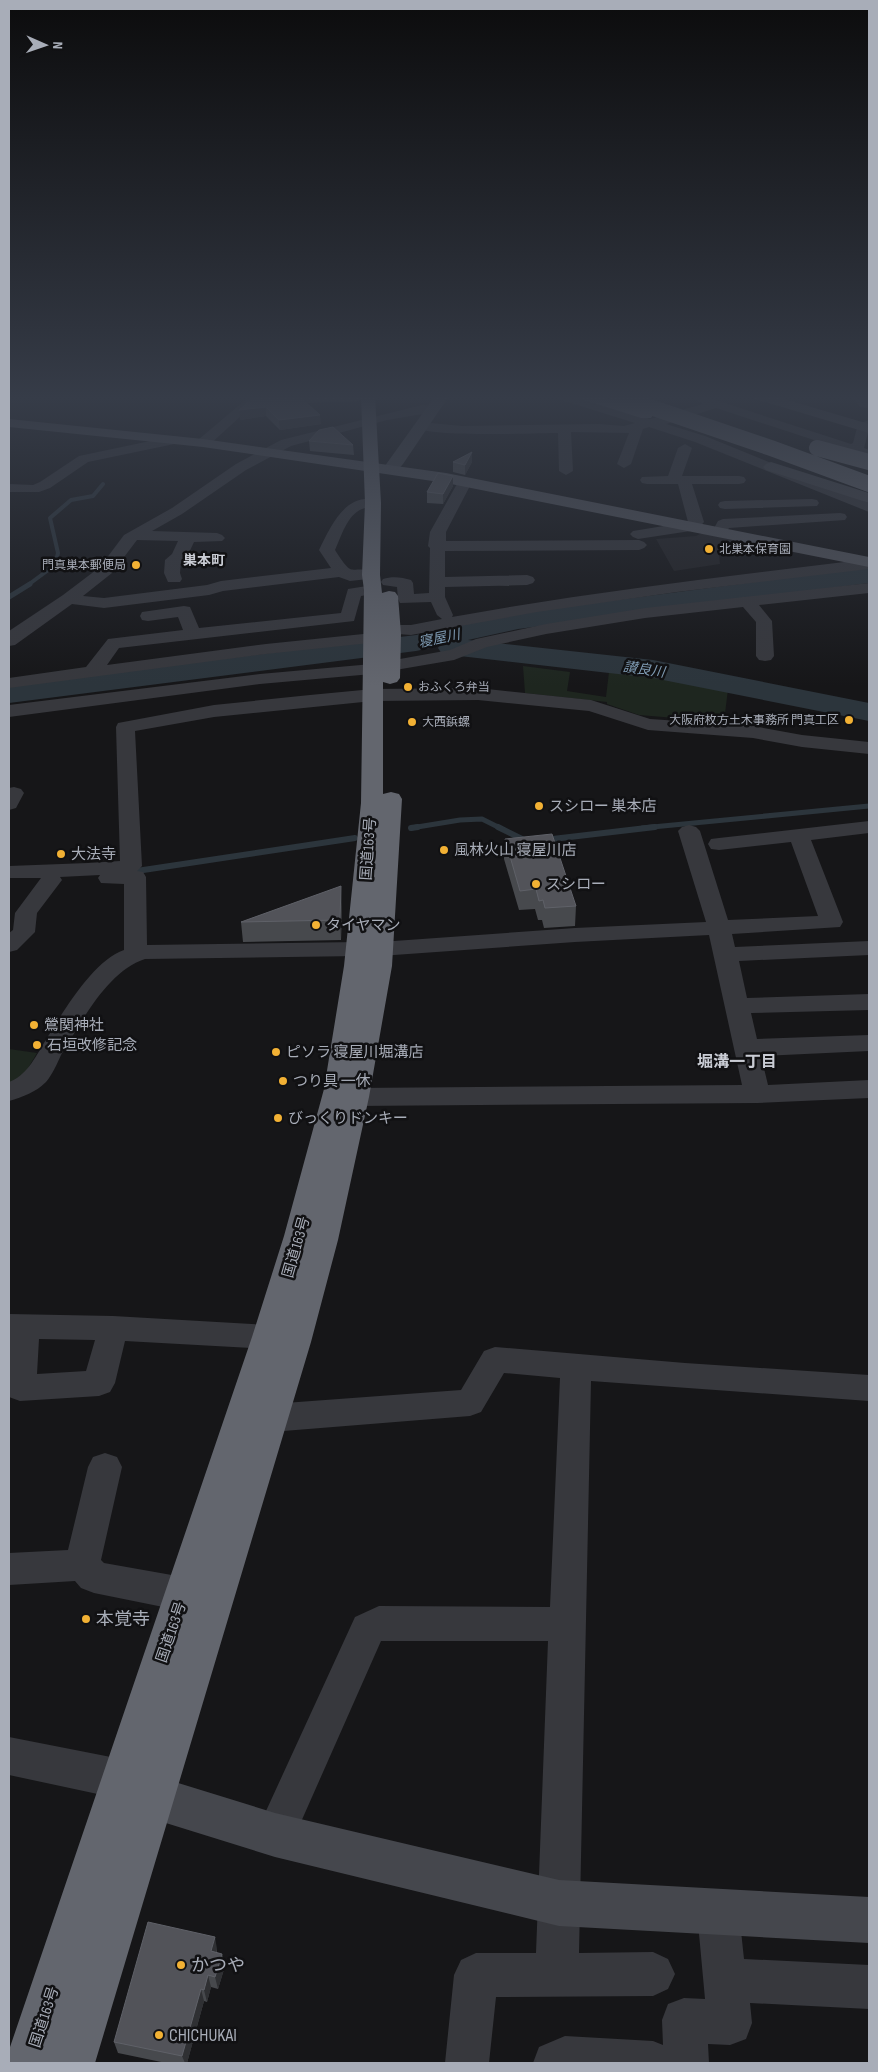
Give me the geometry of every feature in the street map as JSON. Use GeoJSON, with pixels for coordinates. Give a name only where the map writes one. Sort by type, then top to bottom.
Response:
{"type":"FeatureCollection","features":[{"type":"Feature","properties":{"kind":"highway","name":"国道163号"},"geometry":{"type":"LineString","coordinates":[[372,493],[372,583],[384,661]]}},
{"type":"Feature","properties":{"kind":"highway","name":"国道163号"},"geometry":{"type":"LineString","coordinates":[[29,2063],[137,1788],[270,1418],[294,1342],[322,1240],[355,1097],[369,949],[372,803],[389,576]]}},
{"type":"Feature","properties":{"kind":"highway","name":"国道163号"},"geometry":{"type":"LineString","coordinates":[[70,2063],[183,1594],[269,1337],[300,1236],[338,1090],[369,949]]}},
{"type":"Feature","properties":{"kind":"main road"},"geometry":{"type":"LineString","coordinates":[[519,493],[869,563]]}},
{"type":"Feature","properties":{"kind":"street"},"geometry":{"type":"LineString","coordinates":[[9,641],[69,599],[106,570],[129,538],[203,493]]}},
{"type":"Feature","properties":{"kind":"street"},"geometry":{"type":"LineString","coordinates":[[445,615],[437,590],[436,546],[438,532],[459,493]]}},
{"type":"Feature","properties":{"kind":"street"},"geometry":{"type":"LineString","coordinates":[[436,546],[501,547],[639,540],[692,527],[696,522],[683,493]]}},
{"type":"Feature","properties":{"kind":"street"},"geometry":{"type":"LineString","coordinates":[[733,493],[732,504],[817,503]]}},
{"type":"Feature","properties":{"kind":"street"},"geometry":{"type":"LineString","coordinates":[[832,493],[869,508]]}},
{"type":"Feature","properties":{"kind":"street"},"geometry":{"type":"LineString","coordinates":[[853,493],[869,498]]}},
{"type":"Feature","properties":{"kind":"street"},"geometry":{"type":"LineString","coordinates":[[341,572],[327,550],[339,525],[352,509],[361,504],[373,504]]}},
{"type":"Feature","properties":{"kind":"street"},"geometry":{"type":"LineString","coordinates":[[720,532],[722,524],[840,518]]}},
{"type":"Feature","properties":{"kind":"street"},"geometry":{"type":"LineString","coordinates":[[134,535],[217,538]]}},
{"type":"Feature","properties":{"kind":"street"},"geometry":{"type":"LineString","coordinates":[[174,579],[172,573],[173,560],[179,557],[188,537]]}},
{"type":"Feature","properties":{"kind":"street"},"geometry":{"type":"LineString","coordinates":[[501,547],[504,580]]}},
{"type":"Feature","properties":{"kind":"street"},"geometry":{"type":"LineString","coordinates":[[9,872],[88,870],[131,866],[125,727],[214,711],[384,661],[411,630],[537,608],[677,587],[869,563]]}},
{"type":"Feature","properties":{"kind":"street"},"geometry":{"type":"LineString","coordinates":[[69,599],[104,603],[209,590],[220,586],[341,572],[372,583]]}},
{"type":"Feature","properties":{"kind":"street"},"geometry":{"type":"LineString","coordinates":[[132,600],[142,583],[207,575]]}},
{"type":"Feature","properties":{"kind":"street"},"geometry":{"type":"LineString","coordinates":[[389,576],[404,583],[406,599],[437,590],[504,580],[527,580]]}},
{"type":"Feature","properties":{"kind":"street"},"geometry":{"type":"LineString","coordinates":[[92,672],[114,643],[348,617],[354,592],[372,583]]}},
{"type":"Feature","properties":{"kind":"street"},"geometry":{"type":"LineString","coordinates":[[9,683],[92,672],[384,661],[454,655],[482,643],[546,629],[645,613],[869,588]]}},
{"type":"Feature","properties":{"kind":"street"},"geometry":{"type":"LineString","coordinates":[[747,601],[764,621],[764,656]]}},
{"type":"Feature","properties":{"kind":"street"},"geometry":{"type":"LineString","coordinates":[[148,616],[184,611],[193,634]]}},
{"type":"Feature","properties":{"kind":"street"},"geometry":{"type":"LineString","coordinates":[[9,690],[10,714],[384,661],[478,694],[591,706],[648,724],[752,732],[802,741],[869,748]]}},
{"type":"Feature","properties":{"kind":"street"},"geometry":{"type":"LineString","coordinates":[[719,844],[869,827]]}},
{"type":"Feature","properties":{"kind":"street"},"geometry":{"type":"LineString","coordinates":[[689,831],[719,927],[757,1094]]}},
{"type":"Feature","properties":{"kind":"street"},"geometry":{"type":"LineString","coordinates":[[9,1092],[22,1087],[37,1075],[76,1010],[101,979],[124,958],[136,954],[143,952],[369,949],[575,935],[832,922],[799,836]]}},
{"type":"Feature","properties":{"kind":"street"},"geometry":{"type":"LineString","coordinates":[[9,880],[135,877],[136,954]]}},
{"type":"Feature","properties":{"kind":"street"},"geometry":{"type":"LineString","coordinates":[[9,945],[24,932],[17,913],[50,880]]}},
{"type":"Feature","properties":{"kind":"street"},"geometry":{"type":"LineString","coordinates":[[725,955],[869,948]]}},
{"type":"Feature","properties":{"kind":"street"},"geometry":{"type":"LineString","coordinates":[[737,1006],[869,1002]]}},
{"type":"Feature","properties":{"kind":"street"},"geometry":{"type":"LineString","coordinates":[[746,1048],[869,1043]]}},
{"type":"Feature","properties":{"kind":"street"},"geometry":{"type":"LineString","coordinates":[[355,1097],[757,1094],[869,1089]]}},
{"type":"Feature","properties":{"kind":"street"},"geometry":{"type":"LineString","coordinates":[[113,1328],[99,1383],[20,1388],[17,1326],[113,1328],[269,1337]]}},
{"type":"Feature","properties":{"kind":"street"},"geometry":{"type":"LineString","coordinates":[[270,1418],[470,1403],[495,1360],[685,1376],[869,1388]]}},
{"type":"Feature","properties":{"kind":"street"},"geometry":{"type":"LineString","coordinates":[[557,1975],[576,1366]]}},
{"type":"Feature","properties":{"kind":"street"},"geometry":{"type":"LineString","coordinates":[[82,1565],[105,1467]]}},
{"type":"Feature","properties":{"kind":"street"},"geometry":{"type":"LineString","coordinates":[[9,1569],[82,1565],[94,1577],[183,1594]]}},
{"type":"Feature","properties":{"kind":"street"},"geometry":{"type":"LineString","coordinates":[[275,1835],[368,1629],[380,1623],[567,1624]]}},
{"type":"Feature","properties":{"kind":"street"},"geometry":{"type":"LineString","coordinates":[[9,1756],[137,1788],[275,1835],[559,1903],[869,1920]]}},
{"type":"Feature","properties":{"kind":"street"},"geometry":{"type":"LineString","coordinates":[[687,2063],[684,2020],[730,2024],[718,1912]]}},
{"type":"Feature","properties":{"kind":"street"},"geometry":{"type":"LineString","coordinates":[[467,2063],[476,1974],[653,1974]]}},
{"type":"Feature","properties":{"kind":"street"},"geometry":{"type":"LineString","coordinates":[[725,1980],[869,1987]]}},
{"type":"Feature","properties":{"kind":"street"},"geometry":{"type":"LineString","coordinates":[[555,2063],[565,2058],[653,2063]]}},
{"type":"Feature","properties":{"kind":"shaded area","name":"北巣本保育園"},"geometry":{"type":"Polygon","coordinates":[[[702,533],[760,546],[754,552],[740,556],[719,555],[720,564],[674,571],[656,539],[696,536],[702,533]]]}},
{"type":"Feature","properties":{"kind":"shaded area"},"geometry":{"type":"Polygon","coordinates":[[[523,666],[570,672],[567,691],[606,697],[609,672],[658,675],[728,689],[724,722],[639,715],[607,704],[607,702],[525,693],[523,666]]]}},
{"type":"Feature","properties":{"kind":"shaded area"},"geometry":{"type":"Polygon","coordinates":[[[9,1049],[37,1053],[21,1080],[9,1087],[9,1049]]]}},
{"type":"Feature","properties":{"kind":"building"},"geometry":{"type":"Polygon","coordinates":[[[552,834],[576,906],[545,908],[543,900],[539,901],[536,889],[520,891],[505,839],[552,834]]]}},
{"type":"Feature","properties":{"kind":"building"},"geometry":{"type":"Polygon","coordinates":[[[341,886],[340,920],[241,922],[341,886]]]}},
{"type":"Feature","properties":{"kind":"building"},"geometry":{"type":"Polygon","coordinates":[[[148,1922],[215,1937],[211,1951],[222,1954],[215,1977],[208,1975],[204,1990],[201,1989],[182,2056],[114,2042],[148,1922]]]}},
{"type":"Feature","properties":{"kind":"waterway"},"geometry":{"type":"LineString","coordinates":[[28,585],[55,565],[58,553],[50,518],[71,500],[93,496],[96,493]]}},
{"type":"Feature","properties":{"kind":"waterway","name":"寝屋川"},"geometry":{"type":"LineString","coordinates":[[9,694],[416,643],[518,621],[869,575]]}},
{"type":"Feature","properties":{"kind":"waterway"},"geometry":{"type":"LineString","coordinates":[[9,597],[30,584]]}},
{"type":"Feature","properties":{"kind":"waterway","name":"讃良川"},"geometry":{"type":"LineString","coordinates":[[452,648],[483,649],[653,669],[869,712]]}},
{"type":"Feature","properties":{"kind":"waterway"},"geometry":{"type":"LineString","coordinates":[[642,828],[869,806]]}},
{"type":"Feature","properties":{"kind":"waterway"},"geometry":{"type":"LineString","coordinates":[[418,827],[411,828],[460,820],[482,819],[526,841]]}},
{"type":"Feature","properties":{"kind":"waterway"},"geometry":{"type":"LineString","coordinates":[[544,840],[655,827]]}},
{"type":"Feature","properties":{"kind":"waterway"},"geometry":{"type":"LineString","coordinates":[[130,872],[355,838]]}},
{"type":"Feature","properties":{"kind":"place","name":"北巣本保育園"},"geometry":{"type":"Point","coordinates":[709,549]}},
{"type":"Feature","properties":{"kind":"place","name":"門真巣本郵便局"},"geometry":{"type":"Point","coordinates":[136,565]}},
{"type":"Feature","properties":{"kind":"place","name":"おふくろ弁当"},"geometry":{"type":"Point","coordinates":[408,687]}},
{"type":"Feature","properties":{"kind":"place","name":"大阪府枚方土木事務所 門真工区"},"geometry":{"type":"Point","coordinates":[849,720]}},
{"type":"Feature","properties":{"kind":"place","name":"大西鋲螺"},"geometry":{"type":"Point","coordinates":[412,722]}},
{"type":"Feature","properties":{"kind":"place","name":"スシロー 巣本店"},"geometry":{"type":"Point","coordinates":[539,806]}},
{"type":"Feature","properties":{"kind":"place","name":"風林火山 寝屋川店"},"geometry":{"type":"Point","coordinates":[444,850]}},
{"type":"Feature","properties":{"kind":"place","name":"大法寺"},"geometry":{"type":"Point","coordinates":[61,854]}},
{"type":"Feature","properties":{"kind":"place","name":"スシロー"},"geometry":{"type":"Point","coordinates":[536,884]}},
{"type":"Feature","properties":{"kind":"place","name":"タイヤマン"},"geometry":{"type":"Point","coordinates":[316,925]}},
{"type":"Feature","properties":{"kind":"place","name":"鶯関神社"},"geometry":{"type":"Point","coordinates":[34,1025]}},
{"type":"Feature","properties":{"kind":"place","name":"石垣改修記念"},"geometry":{"type":"Point","coordinates":[37,1045]}},
{"type":"Feature","properties":{"kind":"place","name":"ピソラ 寝屋川堀溝店"},"geometry":{"type":"Point","coordinates":[276,1052]}},
{"type":"Feature","properties":{"kind":"place","name":"つり具 一休"},"geometry":{"type":"Point","coordinates":[283,1081]}},
{"type":"Feature","properties":{"kind":"place","name":"びっくりドンキー"},"geometry":{"type":"Point","coordinates":[278,1118]}},
{"type":"Feature","properties":{"kind":"place","name":"本覚寺"},"geometry":{"type":"Point","coordinates":[86,1619]}},
{"type":"Feature","properties":{"kind":"place","name":"かつや"},"geometry":{"type":"Point","coordinates":[181,1965]}},
{"type":"Feature","properties":{"kind":"place","name":"CHICHUKAI"},"geometry":{"type":"Point","coordinates":[159,2035]}},
{"type":"Feature","properties":{"kind":"district","name":"巣本町"},"geometry":{"type":"Point","coordinates":[204,560]}},
{"type":"Feature","properties":{"kind":"district","name":"堀溝一丁目"},"geometry":{"type":"Point","coordinates":[737,1061]}}]}
